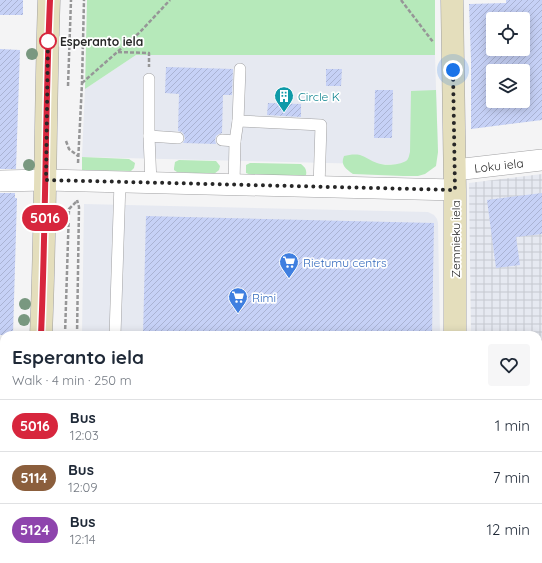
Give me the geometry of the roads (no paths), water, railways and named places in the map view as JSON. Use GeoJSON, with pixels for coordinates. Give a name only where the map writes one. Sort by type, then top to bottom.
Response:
{"type":"FeatureCollection","features":[{"type":"Feature","properties":{"kind":"main road"},"geometry":{"type":"LineString","coordinates":[[41,331],[46,180],[47,52],[50,0]]}},
{"type":"Feature","properties":{"kind":"main road","name":"Zemnieku iela"},"geometry":{"type":"LineString","coordinates":[[452,0],[455,180],[455,331]]}},
{"type":"Feature","properties":{"kind":"street","name":"Loku iela"},"geometry":{"type":"LineString","coordinates":[[455,180],[542,160]]}},
{"type":"Feature","properties":{"kind":"street"},"geometry":{"type":"LineString","coordinates":[[0,181],[46,180],[77,191],[120,182],[319,187],[455,180]]}},
{"type":"Feature","properties":{"kind":"lane"},"geometry":{"type":"LineString","coordinates":[[234,185],[235,141],[238,121],[240,69]]}},
{"type":"Feature","properties":{"kind":"lane"},"geometry":{"type":"LineString","coordinates":[[149,79],[151,183]]}},
{"type":"Feature","properties":{"kind":"lane"},"geometry":{"type":"LineString","coordinates":[[238,121],[321,125],[319,187]]}},
{"type":"Feature","properties":{"kind":"lane"},"geometry":{"type":"LineString","coordinates":[[149,136],[178,138]]}},
{"type":"Feature","properties":{"kind":"lane"},"geometry":{"type":"LineString","coordinates":[[222,140],[235,141]]}},
{"type":"Feature","properties":{"kind":"lane"},"geometry":{"type":"LineString","coordinates":[[115,331],[120,182]]}},
{"type":"Feature","properties":{"kind":"place","name":"Esperanto iela"},"geometry":{"type":"Point","coordinates":[48,41]}},
{"type":"Feature","properties":{"kind":"place","name":"Circle K"},"geometry":{"type":"Point","coordinates":[284,113]}},
{"type":"Feature","properties":{"kind":"place","name":"Rietumu centrs"},"geometry":{"type":"Point","coordinates":[289,279]}},
{"type":"Feature","properties":{"kind":"place","name":"Rimi"},"geometry":{"type":"Point","coordinates":[238,314]}}]}
